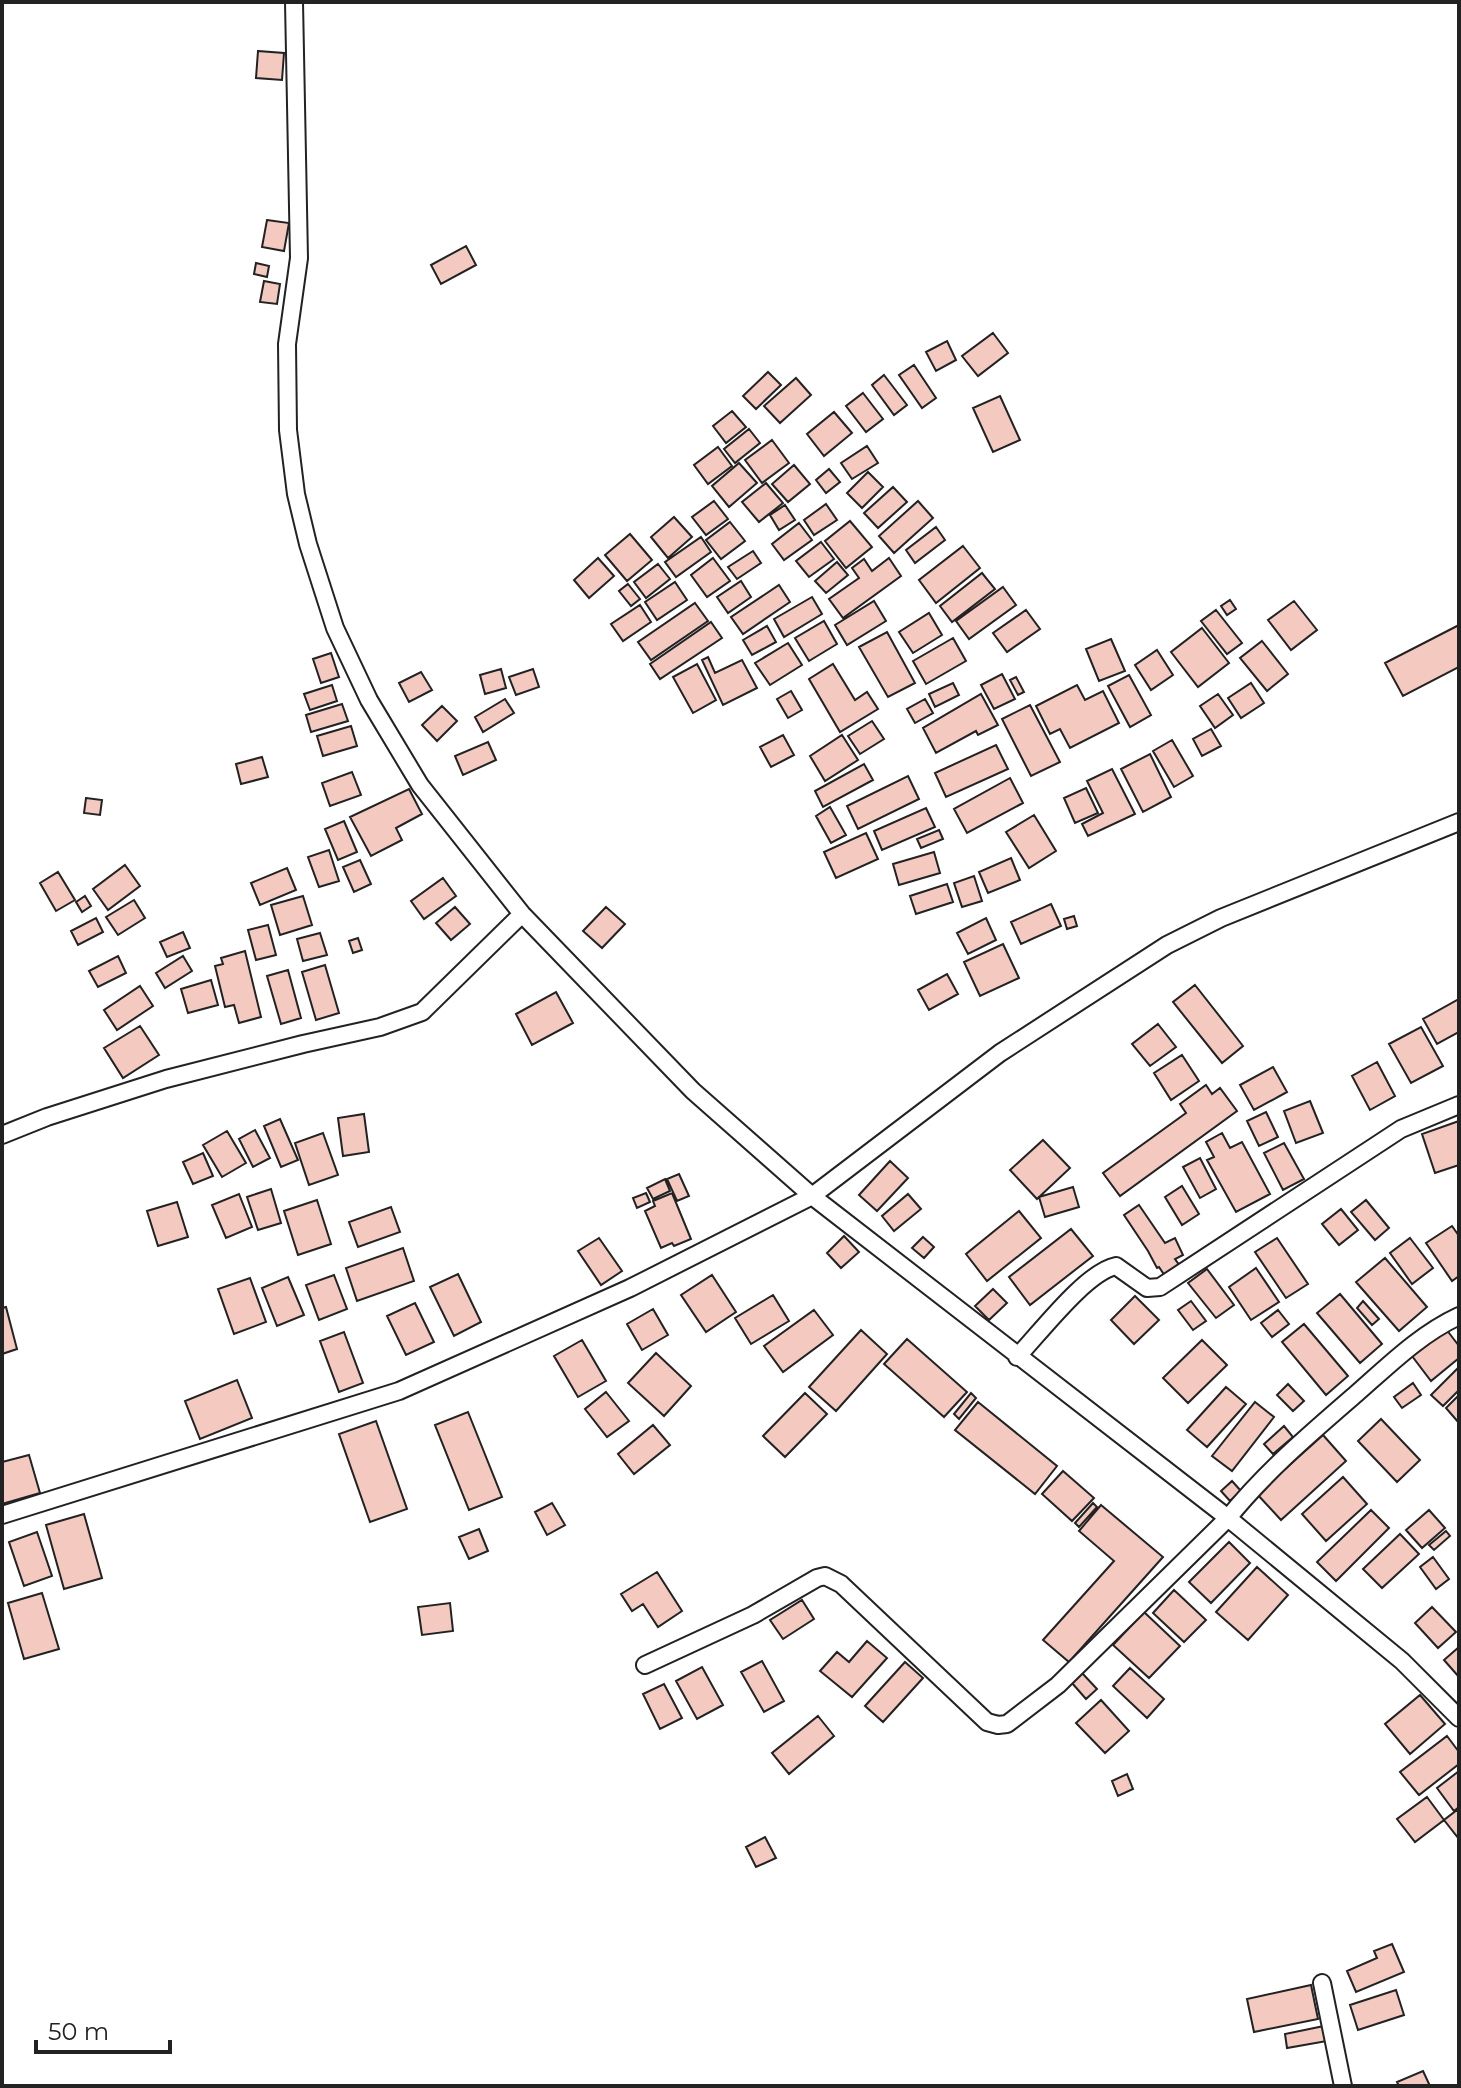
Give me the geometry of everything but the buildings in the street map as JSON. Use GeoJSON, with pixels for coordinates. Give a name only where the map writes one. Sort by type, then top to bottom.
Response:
{"type":"FeatureCollection","features":[{"type":"Feature","properties":{"kind":"street"},"geometry":{"type":"LineString","coordinates":[[294,2],[299,258],[287,344],[288,430],[296,494],[308,544],[335,628],[369,700],[420,785],[522,914],[693,1091],[812,1196],[1228,1518],[1402,1661],[1459,1718]]}},
{"type":"Feature","properties":{"kind":"street"},"geometry":{"type":"LineString","coordinates":[[2,1515],[399,1391],[630,1288],[812,1196],[1000,1053],[1167,945],[1234,912],[1459,822]]}},
{"type":"Feature","properties":{"kind":"street"},"geometry":{"type":"LineString","coordinates":[[2,1135],[47,1117],[166,1079],[380,1027],[422,1012],[522,914]]}},
{"type":"Feature","properties":{"kind":"street"},"geometry":{"type":"LineString","coordinates":[[1017,1357],[1089,1279],[1107,1268],[1116,1266],[1147,1288],[1160,1287],[1401,1129],[1459,1105]]}},
{"type":"Feature","properties":{"kind":"street"},"geometry":{"type":"LineString","coordinates":[[645,1665],[753,1615],[825,1576],[841,1584],[987,1722],[1007,1724],[1058,1685],[1228,1518],[1264,1477],[1390,1364],[1433,1330],[1459,1316]]}},
{"type":"Feature","properties":{"kind":"street"},"geometry":{"type":"LineString","coordinates":[[1322,1983],[1343,2086]]}}]}
